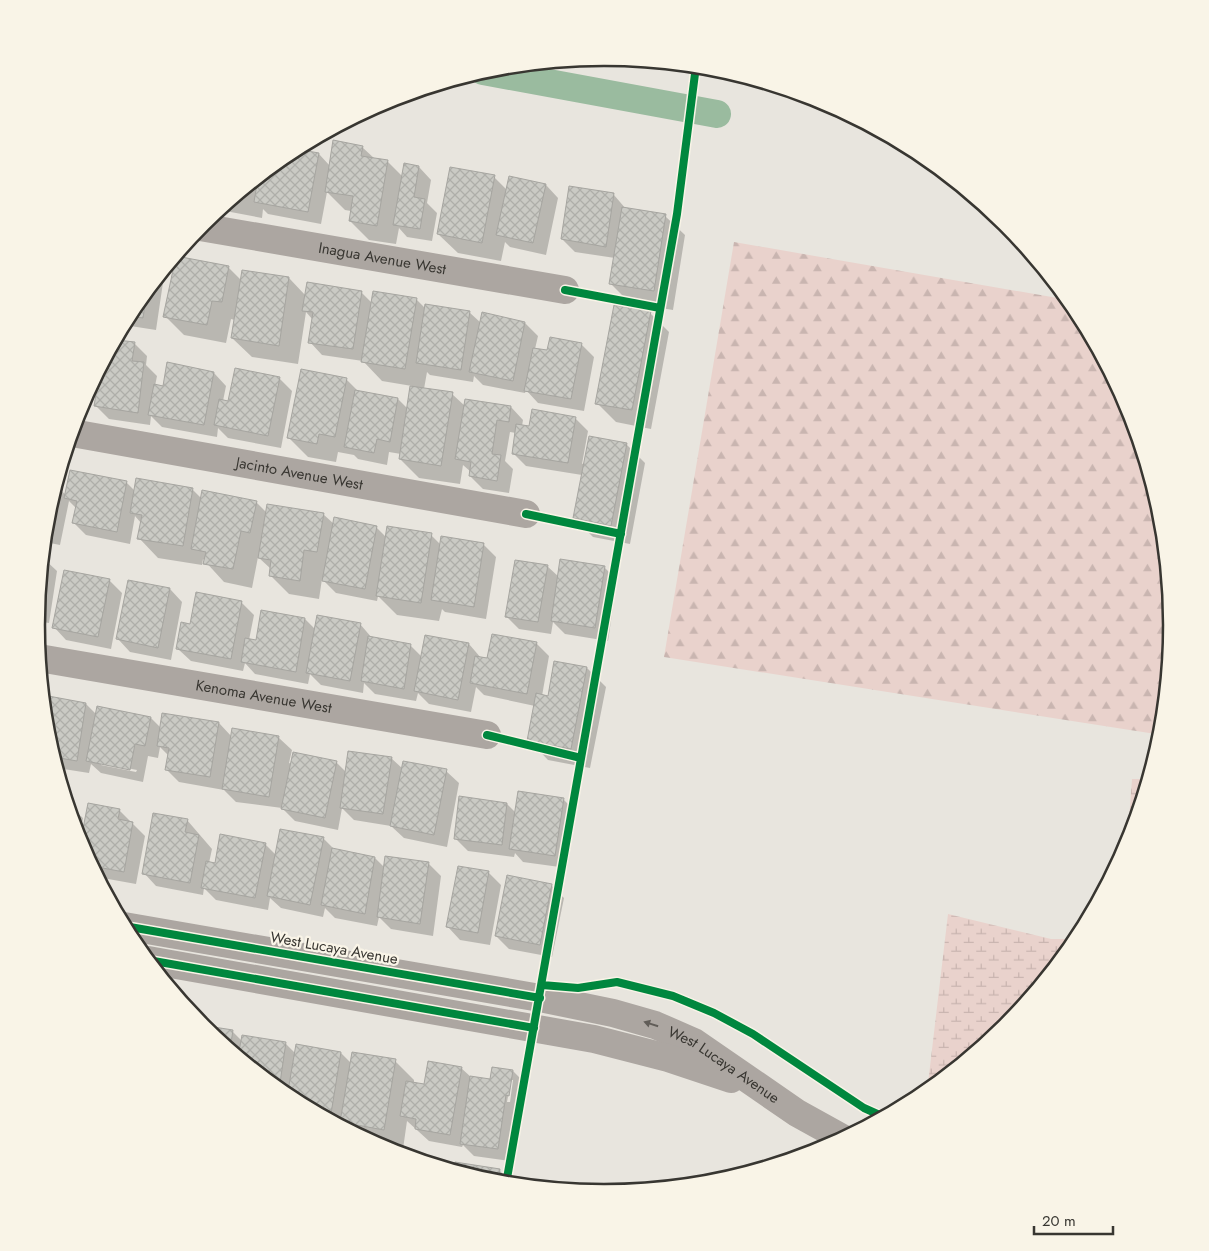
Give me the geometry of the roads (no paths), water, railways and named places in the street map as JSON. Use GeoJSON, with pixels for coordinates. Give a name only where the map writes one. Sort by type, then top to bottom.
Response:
{"type":"FeatureCollection","features":[{"type":"Feature","properties":{"kind":"street","name":"Inagua Avenue West"},"geometry":{"type":"LineString","coordinates":[[210,229],[565,290]]}},
{"type":"Feature","properties":{"kind":"street","name":"Jacinto Avenue West"},"geometry":{"type":"LineString","coordinates":[[79,435],[526,514]]}},
{"type":"Feature","properties":{"kind":"street","name":"Kenoma Avenue West"},"geometry":{"type":"LineString","coordinates":[[46,659],[487,735]]}},
{"type":"Feature","properties":{"kind":"street","name":"West Lucaya Avenue"},"geometry":{"type":"LineString","coordinates":[[134,928],[572,1005],[655,1025],[694,1042],[797,1114],[836,1134]]}},
{"type":"Feature","properties":{"kind":"street"},"geometry":{"type":"LineString","coordinates":[[311,989],[316,959]]}},
{"type":"Feature","properties":{"kind":"street"},"geometry":{"type":"LineString","coordinates":[[158,962],[567,1034],[668,1058],[768,1092]]}},
{"type":"Feature","properties":{"kind":"street"},"geometry":{"type":"LineString","coordinates":[[567,1034],[572,1005]]}},
{"type":"Feature","properties":{"kind":"waterway"},"geometry":{"type":"LineString","coordinates":[[506,75],[717,114]]}}]}
